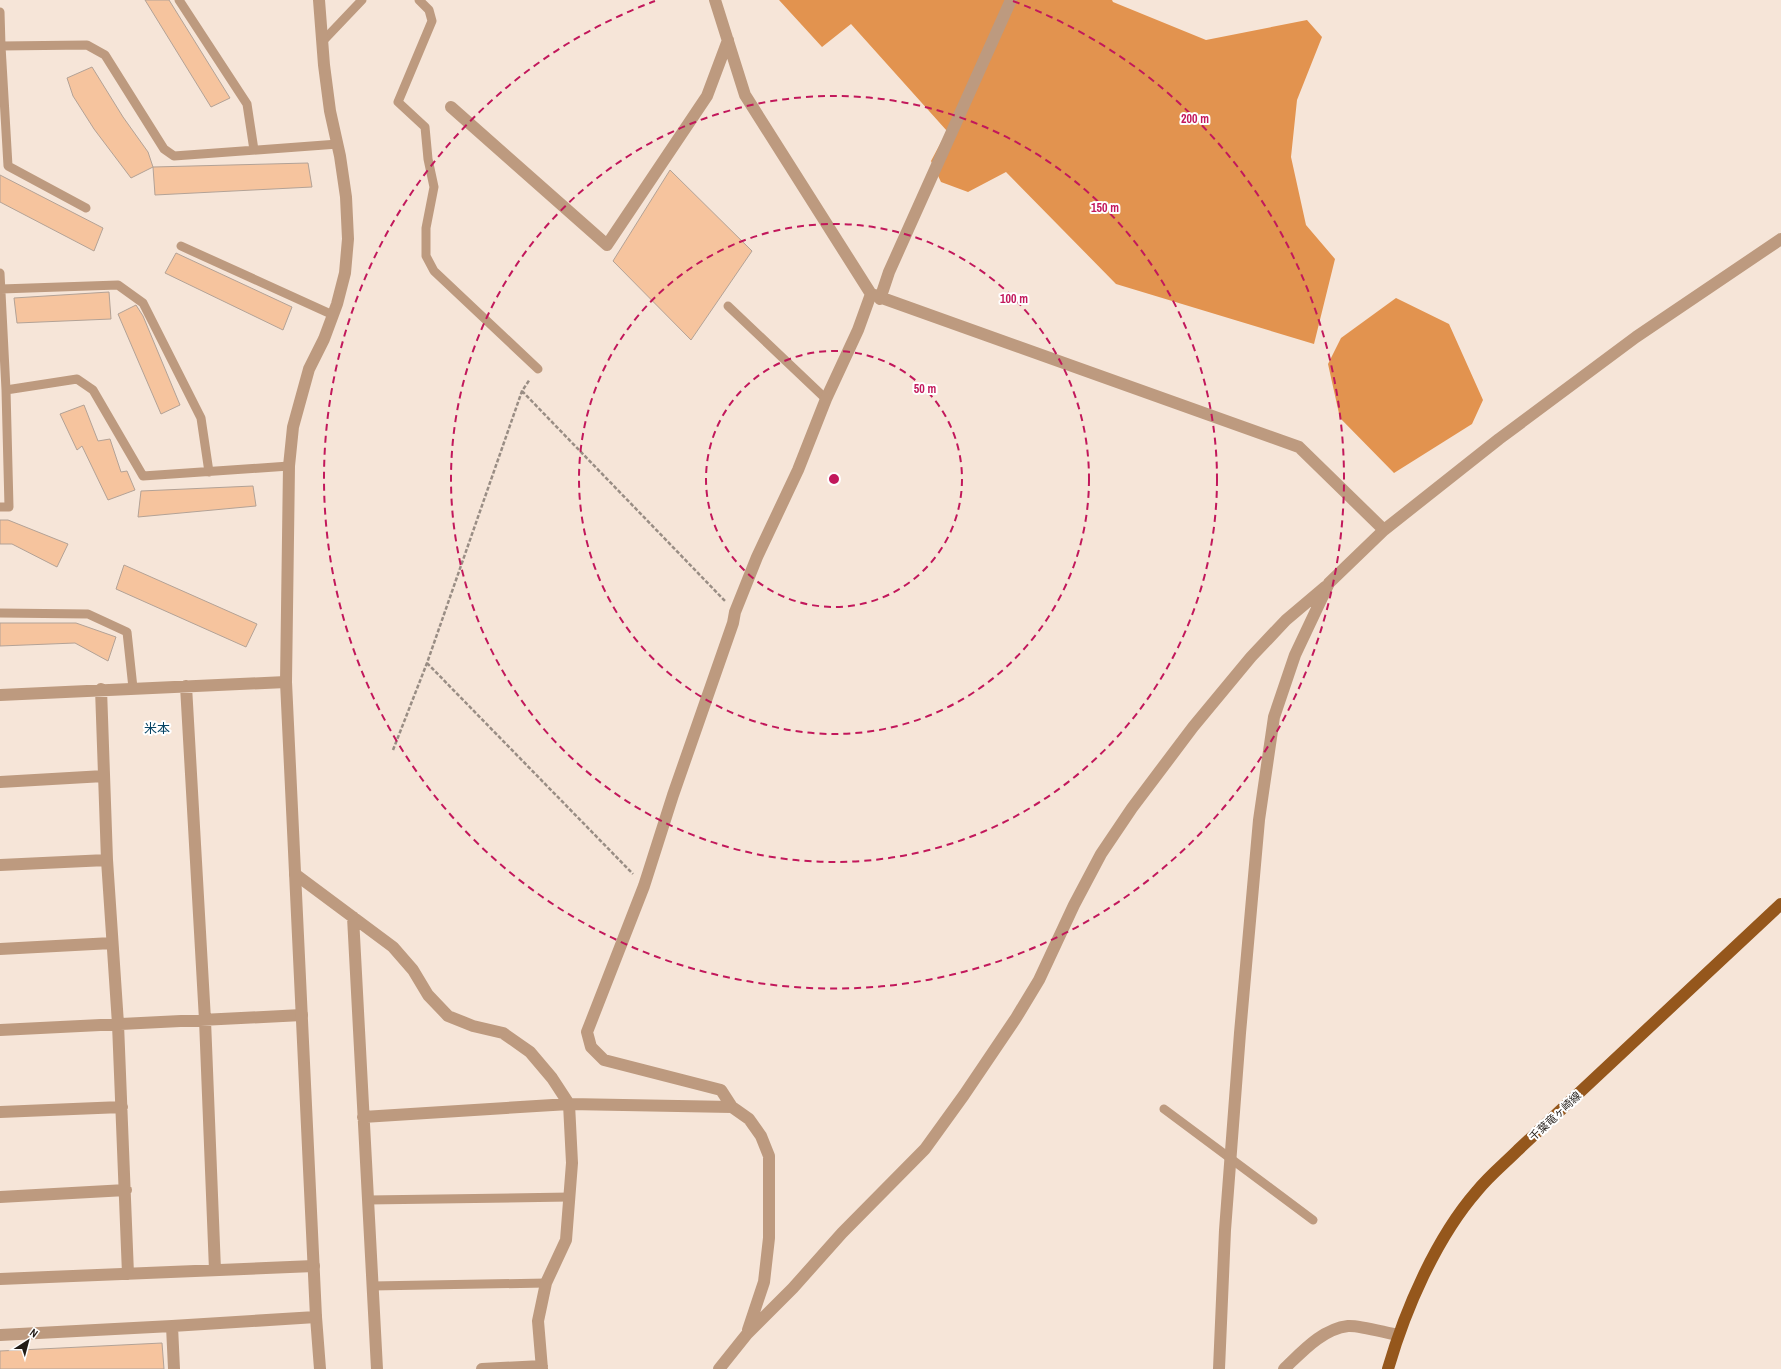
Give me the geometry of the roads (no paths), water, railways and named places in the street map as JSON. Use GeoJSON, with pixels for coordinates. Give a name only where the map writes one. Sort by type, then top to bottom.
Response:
{"type":"FeatureCollection","features":[{"type":"Feature","properties":{"kind":"main road","name":"千葉竜ヶ崎線"},"geometry":{"type":"LineString","coordinates":[[1388,1369],[1398,1335],[1416,1290],[1432,1259],[1462,1210],[1477,1190],[1781,904]]}},
{"type":"Feature","properties":{"kind":"street"},"geometry":{"type":"LineString","coordinates":[[320,0],[322,42],[330,111],[338,144],[346,196],[348,239],[345,273],[333,315],[309,370],[293,427],[289,466],[286,682],[316,1317],[320,1369]]}},
{"type":"Feature","properties":{"kind":"street"},"geometry":{"type":"LineString","coordinates":[[715,0],[745,95],[875,297],[1299,447],[1384,530]]}},
{"type":"Feature","properties":{"kind":"street"},"geometry":{"type":"LineString","coordinates":[[747,1334],[765,1274],[769,1238],[769,1156],[761,1136],[749,1119],[732,1108],[721,1090],[604,1060],[591,1047],[587,1032],[644,886],[673,795],[733,623],[735,612],[757,557],[798,470],[826,399],[858,330],[889,272],[1011,0]]}},
{"type":"Feature","properties":{"kind":"street"},"geometry":{"type":"LineString","coordinates":[[451,107],[607,245],[707,96],[728,40]]}},
{"type":"Feature","properties":{"kind":"street"},"geometry":{"type":"LineString","coordinates":[[719,1369],[747,1334],[793,1288],[842,1233],[925,1149],[964,1095],[1016,1018],[1039,980],[1074,905],[1101,854],[1132,808],[1193,727],[1251,657],[1286,620],[1329,583],[1384,530],[1499,440],[1636,337],[1781,239]]}},
{"type":"Feature","properties":{"kind":"street"},"geometry":{"type":"LineString","coordinates":[[1219,1369],[1225,1230],[1231,1158],[1259,828],[1274,718],[1295,655],[1329,583]]}},
{"type":"Feature","properties":{"kind":"street"},"geometry":{"type":"LineString","coordinates":[[0,695],[101,689],[286,682]]}},
{"type":"Feature","properties":{"kind":"street"},"geometry":{"type":"LineString","coordinates":[[186,686],[205,1020],[215,1270]]}},
{"type":"Feature","properties":{"kind":"street"},"geometry":{"type":"LineString","coordinates":[[101,689],[107,860],[118,1024],[126,1190],[128,1274]]}},
{"type":"Feature","properties":{"kind":"street"},"geometry":{"type":"LineString","coordinates":[[0,782],[104,776]]}},
{"type":"Feature","properties":{"kind":"street"},"geometry":{"type":"LineString","coordinates":[[0,865],[107,860]]}},
{"type":"Feature","properties":{"kind":"street"},"geometry":{"type":"LineString","coordinates":[[295,874],[393,947],[413,970],[428,995],[448,1016],[473,1026],[504,1033],[530,1052],[552,1078],[569,1104],[572,1164],[566,1240],[546,1283],[538,1321],[542,1368],[482,1369]]}},
{"type":"Feature","properties":{"kind":"street"},"geometry":{"type":"LineString","coordinates":[[353,917],[377,1369]]}},
{"type":"Feature","properties":{"kind":"street"},"geometry":{"type":"LineString","coordinates":[[0,949],[112,943]]}},
{"type":"Feature","properties":{"kind":"street"},"geometry":{"type":"LineString","coordinates":[[0,1030],[302,1015]]}},
{"type":"Feature","properties":{"kind":"street"},"geometry":{"type":"LineString","coordinates":[[363,1117],[569,1104],[732,1108]]}},
{"type":"Feature","properties":{"kind":"street"},"geometry":{"type":"LineString","coordinates":[[0,1112],[122,1107]]}},
{"type":"Feature","properties":{"kind":"street"},"geometry":{"type":"LineString","coordinates":[[0,1197],[126,1190]]}},
{"type":"Feature","properties":{"kind":"street"},"geometry":{"type":"LineString","coordinates":[[0,1279],[314,1266]]}},
{"type":"Feature","properties":{"kind":"street"},"geometry":{"type":"LineString","coordinates":[[0,1335],[316,1317]]}},
{"type":"Feature","properties":{"kind":"street"},"geometry":{"type":"LineString","coordinates":[[172,1326],[174,1369]]}},
{"type":"Feature","properties":{"kind":"street"},"geometry":{"type":"LineString","coordinates":[[1284,1369],[1315,1341],[1330,1332],[1349,1326],[1398,1335]]}},
{"type":"Feature","properties":{"kind":"lane"},"geometry":{"type":"LineString","coordinates":[[179,0],[247,104],[254,150]]}},
{"type":"Feature","properties":{"kind":"lane"},"geometry":{"type":"LineString","coordinates":[[322,42],[362,0]]}},
{"type":"Feature","properties":{"kind":"lane"},"geometry":{"type":"LineString","coordinates":[[419,0],[429,10],[432,21],[398,102],[425,127],[428,160],[434,187],[426,228],[426,256],[434,271],[538,369]]}},
{"type":"Feature","properties":{"kind":"lane"},"geometry":{"type":"LineString","coordinates":[[0,12],[4,166],[86,208]]}},
{"type":"Feature","properties":{"kind":"lane"},"geometry":{"type":"LineString","coordinates":[[2,46],[87,45],[105,54],[164,149],[174,156],[338,144]]}},
{"type":"Feature","properties":{"kind":"lane"},"geometry":{"type":"LineString","coordinates":[[181,246],[333,315]]}},
{"type":"Feature","properties":{"kind":"lane"},"geometry":{"type":"LineString","coordinates":[[0,273],[6,390],[9,506],[0,507]]}},
{"type":"Feature","properties":{"kind":"lane"},"geometry":{"type":"LineString","coordinates":[[1,289],[118,285],[143,303],[201,418],[209,472]]}},
{"type":"Feature","properties":{"kind":"lane"},"geometry":{"type":"LineString","coordinates":[[728,306],[826,399]]}},
{"type":"Feature","properties":{"kind":"lane"},"geometry":{"type":"LineString","coordinates":[[6,390],[77,379],[93,390],[143,476],[289,466]]}},
{"type":"Feature","properties":{"kind":"lane"},"geometry":{"type":"LineString","coordinates":[[0,613],[88,614],[127,632],[133,688]]}},
{"type":"Feature","properties":{"kind":"lane"},"geometry":{"type":"LineString","coordinates":[[1164,1109],[1313,1220]]}},
{"type":"Feature","properties":{"kind":"lane"},"geometry":{"type":"LineString","coordinates":[[368,1200],[570,1197]]}},
{"type":"Feature","properties":{"kind":"lane"},"geometry":{"type":"LineString","coordinates":[[372,1286],[546,1283]]}},
{"type":"Feature","properties":{"kind":"district","name":"米本"},"geometry":{"type":"Point","coordinates":[157,728]}}]}
